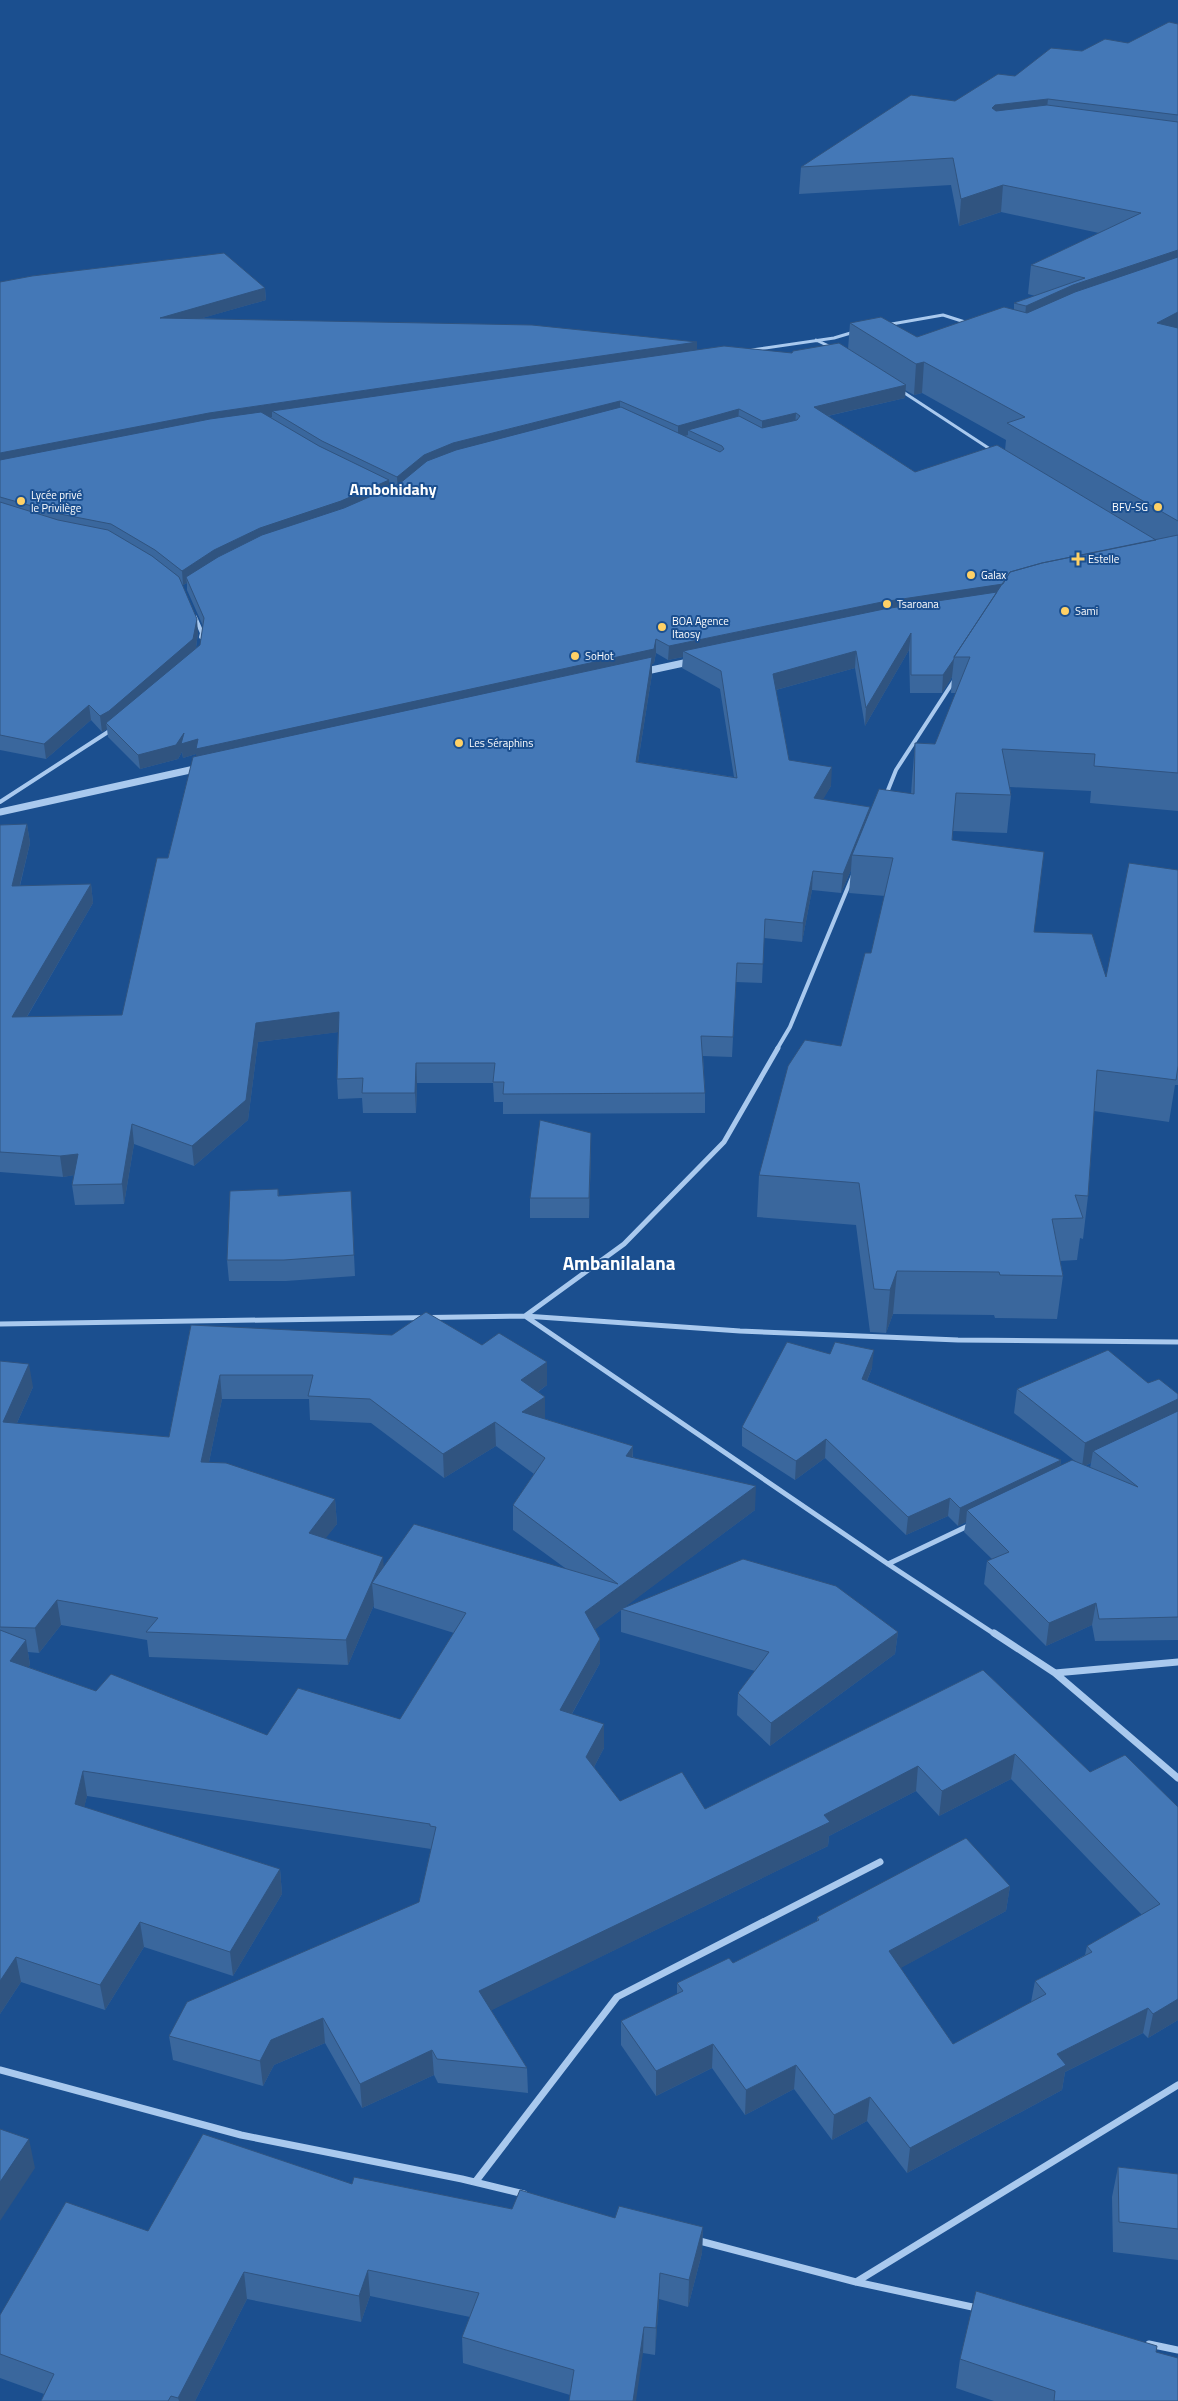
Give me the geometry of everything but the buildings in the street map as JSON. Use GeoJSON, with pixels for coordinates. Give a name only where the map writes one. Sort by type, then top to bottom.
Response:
{"type":"FeatureCollection","features":[{"type":"Feature","properties":{"kind":"street"},"geometry":{"type":"LineString","coordinates":[[884,325],[943,315],[971,324]]}},
{"type":"Feature","properties":{"kind":"street"},"geometry":{"type":"LineString","coordinates":[[748,350],[816,340],[857,331]]}},
{"type":"Feature","properties":{"kind":"street"},"geometry":{"type":"LineString","coordinates":[[816,340],[835,349]]}},
{"type":"Feature","properties":{"kind":"street"},"geometry":{"type":"LineString","coordinates":[[894,386],[997,454]]}},
{"type":"Feature","properties":{"kind":"street"},"geometry":{"type":"LineString","coordinates":[[192,611],[202,633],[201,641]]}},
{"type":"Feature","properties":{"kind":"street"},"geometry":{"type":"LineString","coordinates":[[630,674],[698,660]]}},
{"type":"Feature","properties":{"kind":"street"},"geometry":{"type":"LineString","coordinates":[[885,797],[896,770],[961,670]]}},
{"type":"Feature","properties":{"kind":"street"},"geometry":{"type":"LineString","coordinates":[[0,802],[113,729]]}},
{"type":"Feature","properties":{"kind":"street"},"geometry":{"type":"LineString","coordinates":[[0,812],[204,767]]}},
{"type":"Feature","properties":{"kind":"street"},"geometry":{"type":"LineString","coordinates":[[525,1316],[624,1244],[724,1142],[790,1027],[855,870]]}},
{"type":"Feature","properties":{"kind":"street"},"geometry":{"type":"LineString","coordinates":[[525,1316],[888,1564],[1054,1673],[1178,1778]]}},
{"type":"Feature","properties":{"kind":"street"},"geometry":{"type":"LineString","coordinates":[[0,1324],[525,1316],[740,1331],[938,1339],[1178,1342]]}},
{"type":"Feature","properties":{"kind":"street"},"geometry":{"type":"LineString","coordinates":[[888,1564],[976,1522]]}},
{"type":"Feature","properties":{"kind":"street"},"geometry":{"type":"LineString","coordinates":[[1054,1673],[1178,1662]]}},
{"type":"Feature","properties":{"kind":"street"},"geometry":{"type":"LineString","coordinates":[[476,2181],[617,1998],[880,1862]]}},
{"type":"Feature","properties":{"kind":"street"},"geometry":{"type":"LineString","coordinates":[[0,2070],[75,2092],[275,2143],[476,2181],[533,2196]]}},
{"type":"Feature","properties":{"kind":"street"},"geometry":{"type":"LineString","coordinates":[[856,2282],[1178,2085]]}},
{"type":"Feature","properties":{"kind":"street"},"geometry":{"type":"LineString","coordinates":[[685,2237],[856,2282],[983,2309]]}},
{"type":"Feature","properties":{"kind":"street"},"geometry":{"type":"LineString","coordinates":[[1139,2342],[1178,2350]]}},
{"type":"Feature","properties":{"kind":"place","name":"Lycée privé le Privilège"},"geometry":{"type":"Point","coordinates":[21,501]}},
{"type":"Feature","properties":{"kind":"place","name":"BFV-SG"},"geometry":{"type":"Point","coordinates":[1158,507]}},
{"type":"Feature","properties":{"kind":"place","name":"Estelle"},"geometry":{"type":"Point","coordinates":[1078,559]}},
{"type":"Feature","properties":{"kind":"place","name":"Galax"},"geometry":{"type":"Point","coordinates":[971,575]}},
{"type":"Feature","properties":{"kind":"place","name":"Tsaroana"},"geometry":{"type":"Point","coordinates":[887,604]}},
{"type":"Feature","properties":{"kind":"place","name":"Sami"},"geometry":{"type":"Point","coordinates":[1065,611]}},
{"type":"Feature","properties":{"kind":"place","name":"BOA Agence Itaosy"},"geometry":{"type":"Point","coordinates":[662,627]}},
{"type":"Feature","properties":{"kind":"place","name":"SoHot"},"geometry":{"type":"Point","coordinates":[575,656]}},
{"type":"Feature","properties":{"kind":"place","name":"Les Séraphins"},"geometry":{"type":"Point","coordinates":[459,743]}},
{"type":"Feature","properties":{"kind":"district","name":"Ambohidahy"},"geometry":{"type":"Point","coordinates":[393,489]}},
{"type":"Feature","properties":{"kind":"district","name":"Ambanilalana"},"geometry":{"type":"Point","coordinates":[619,1262]}}]}
